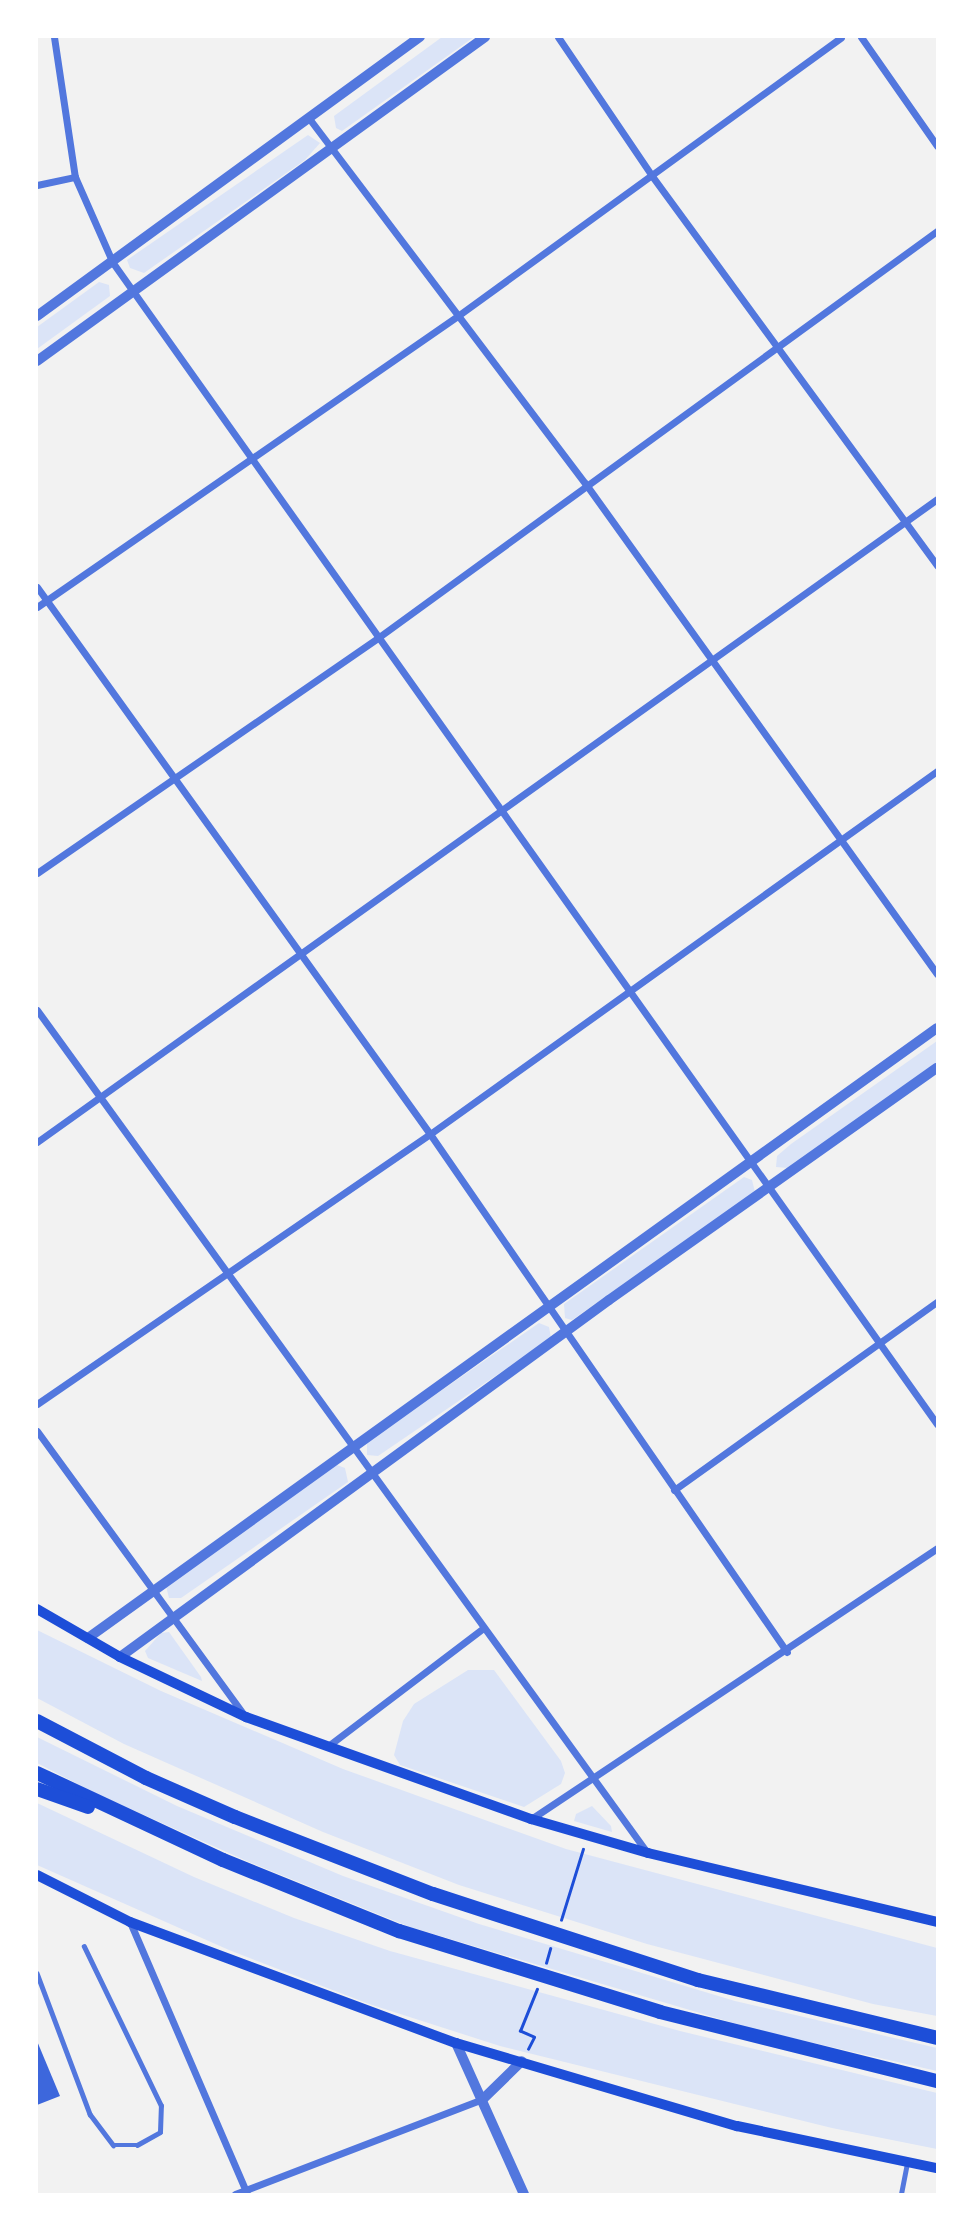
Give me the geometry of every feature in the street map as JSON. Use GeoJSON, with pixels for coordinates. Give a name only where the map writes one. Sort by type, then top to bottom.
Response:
{"type":"FeatureCollection","features":[{"type":"Feature","properties":{"kind":"highway"},"geometry":{"type":"LineString","coordinates":[[37,1721],[146,1778],[234,1817],[433,1895],[698,1980],[937,2038]]}},
{"type":"Feature","properties":{"kind":"highway"},"geometry":{"type":"LineString","coordinates":[[37,1773],[151,1829],[360,1918],[488,1962],[791,2047],[937,2081]]}},
{"type":"Feature","properties":{"kind":"highway"},"geometry":{"type":"LineString","coordinates":[[37,1789],[151,1829]]}},
{"type":"Feature","properties":{"kind":"main road"},"geometry":{"type":"LineString","coordinates":[[37,1609],[120,1657],[246,1717],[531,1819],[648,1853],[937,1922]]}},
{"type":"Feature","properties":{"kind":"main road"},"geometry":{"type":"LineString","coordinates":[[37,1875],[130,1922],[456,2043],[737,2126],[937,2168]]}},
{"type":"Feature","properties":{"kind":"street"},"geometry":{"type":"LineString","coordinates":[[54,37],[75,177],[113,263],[937,1424]]}},
{"type":"Feature","properties":{"kind":"street"},"geometry":{"type":"LineString","coordinates":[[37,316],[311,121],[419,37]]}},
{"type":"Feature","properties":{"kind":"street"},"geometry":{"type":"LineString","coordinates":[[37,361],[485,37]]}},
{"type":"Feature","properties":{"kind":"street"},"geometry":{"type":"LineString","coordinates":[[558,37],[652,176],[937,566]]}},
{"type":"Feature","properties":{"kind":"street"},"geometry":{"type":"LineString","coordinates":[[37,607],[459,315],[841,37]]}},
{"type":"Feature","properties":{"kind":"street"},"geometry":{"type":"LineString","coordinates":[[861,37],[937,146]]}},
{"type":"Feature","properties":{"kind":"street"},"geometry":{"type":"LineString","coordinates":[[311,121],[585,483],[843,839],[937,974]]}},
{"type":"Feature","properties":{"kind":"street"},"geometry":{"type":"LineString","coordinates":[[37,185],[75,177]]}},
{"type":"Feature","properties":{"kind":"street"},"geometry":{"type":"LineString","coordinates":[[37,873],[172,776],[379,637],[585,483],[776,349],[937,231]]}},
{"type":"Feature","properties":{"kind":"street"},"geometry":{"type":"LineString","coordinates":[[37,1142],[937,499]]}},
{"type":"Feature","properties":{"kind":"street"},"geometry":{"type":"LineString","coordinates":[[37,587],[430,1134],[564,1334],[787,1652]]}},
{"type":"Feature","properties":{"kind":"street"},"geometry":{"type":"LineString","coordinates":[[37,1404],[430,1134],[937,771]]}},
{"type":"Feature","properties":{"kind":"street"},"geometry":{"type":"LineString","coordinates":[[37,1010],[351,1449],[648,1853]]}},
{"type":"Feature","properties":{"kind":"street"},"geometry":{"type":"LineString","coordinates":[[88,1638],[151,1590],[549,1310],[937,1028]]}},
{"type":"Feature","properties":{"kind":"street"},"geometry":{"type":"LineString","coordinates":[[120,1657],[564,1334],[771,1189],[937,1068]]}},
{"type":"Feature","properties":{"kind":"street"},"geometry":{"type":"LineString","coordinates":[[674,1490],[937,1302]]}},
{"type":"Feature","properties":{"kind":"street"},"geometry":{"type":"LineString","coordinates":[[37,1431],[246,1717]]}},
{"type":"Feature","properties":{"kind":"street"},"geometry":{"type":"LineString","coordinates":[[531,1819],[787,1652],[937,1548]]}},
{"type":"Feature","properties":{"kind":"street"},"geometry":{"type":"LineString","coordinates":[[328,1746],[482,1629]]}},
{"type":"Feature","properties":{"kind":"street"},"geometry":{"type":"LineString","coordinates":[[130,1922],[246,2192]]}},
{"type":"Feature","properties":{"kind":"street"},"geometry":{"type":"LineString","coordinates":[[456,2043],[524,2194]]}},
{"type":"Feature","properties":{"kind":"street"},"geometry":{"type":"LineString","coordinates":[[235,2194],[483,2099],[522,2062]]}},
{"type":"Feature","properties":{"kind":"lane"},"geometry":{"type":"LineString","coordinates":[[37,1972],[90,2114],[113,2145],[137,2145],[160,2132],[161,2106],[84,1947]]}},
{"type":"Feature","properties":{"kind":"lane"},"geometry":{"type":"LineString","coordinates":[[901,2194],[907,2163]]}},
{"type":"Feature","properties":{"kind":"path"},"geometry":{"type":"LineString","coordinates":[[561,1920],[587,1836]]}},
{"type":"Feature","properties":{"kind":"path"},"geometry":{"type":"LineString","coordinates":[[522,2062],[534,2037],[520,2031],[531,2005]]}},
{"type":"Feature","properties":{"kind":"shaded area"},"geometry":{"type":"Polygon","coordinates":[[[442,37],[474,37],[342,131],[336,128],[334,116],[442,37]]]}},
{"type":"Feature","properties":{"kind":"shaded area"},"geometry":{"type":"Polygon","coordinates":[[[308,135],[320,143],[305,160],[144,273],[130,268],[127,260],[308,135]]]}},
{"type":"Feature","properties":{"kind":"shaded area"},"geometry":{"type":"Polygon","coordinates":[[[99,282],[109,285],[110,296],[37,349],[37,327],[99,282]]]}},
{"type":"Feature","properties":{"kind":"shaded area"},"geometry":{"type":"Polygon","coordinates":[[[937,1041],[937,1064],[788,1168],[776,1167],[777,1156],[791,1144],[937,1041]]]}},
{"type":"Feature","properties":{"kind":"shaded area"},"geometry":{"type":"Polygon","coordinates":[[[744,1177],[752,1180],[755,1192],[572,1320],[565,1318],[564,1304],[744,1177]]]}},
{"type":"Feature","properties":{"kind":"shaded area"},"geometry":{"type":"Polygon","coordinates":[[[539,1323],[549,1327],[551,1338],[378,1456],[367,1455],[367,1442],[539,1323]]]}},
{"type":"Feature","properties":{"kind":"shaded area"},"geometry":{"type":"Polygon","coordinates":[[[337,1465],[345,1468],[348,1482],[181,1598],[169,1598],[166,1586],[337,1465]]]}},
{"type":"Feature","properties":{"kind":"shaded area"},"geometry":{"type":"Polygon","coordinates":[[[37,1630],[161,1691],[343,1769],[566,1849],[937,1948],[937,2016],[873,2004],[647,1944],[459,1885],[323,1832],[124,1744],[37,1698],[37,1630]]]}},
{"type":"Feature","properties":{"kind":"shaded area"},"geometry":{"type":"Polygon","coordinates":[[[169,1632],[202,1681],[148,1658],[145,1651],[161,1633],[169,1632]]]}},
{"type":"Feature","properties":{"kind":"shaded area"},"geometry":{"type":"Polygon","coordinates":[[[468,1670],[494,1670],[561,1761],[565,1773],[561,1784],[524,1807],[400,1765],[394,1755],[403,1721],[414,1704],[468,1670]]]}},
{"type":"Feature","properties":{"kind":"shaded area"},"geometry":{"type":"Polygon","coordinates":[[[37,1737],[177,1806],[343,1876],[479,1924],[735,2001],[937,2048],[937,2071],[757,2030],[410,1927],[249,1862],[97,1794],[37,1763],[37,1737]]]}},
{"type":"Feature","properties":{"kind":"shaded area"},"geometry":{"type":"Polygon","coordinates":[[[37,1803],[194,1877],[294,1918],[390,1951],[680,2031],[937,2093],[937,2149],[832,2128],[500,2046],[369,2004],[229,1950],[37,1865],[37,1803]]]}},
{"type":"Feature","properties":{"kind":"shaded area"},"geometry":{"type":"Polygon","coordinates":[[[592,1806],[611,1826],[612,1832],[574,1821],[576,1814],[592,1806]]]}},
{"type":"Feature","properties":{"kind":"building"},"geometry":{"type":"Polygon","coordinates":[[[37,2041],[60,2096],[37,2105],[37,2041]]]}}]}
